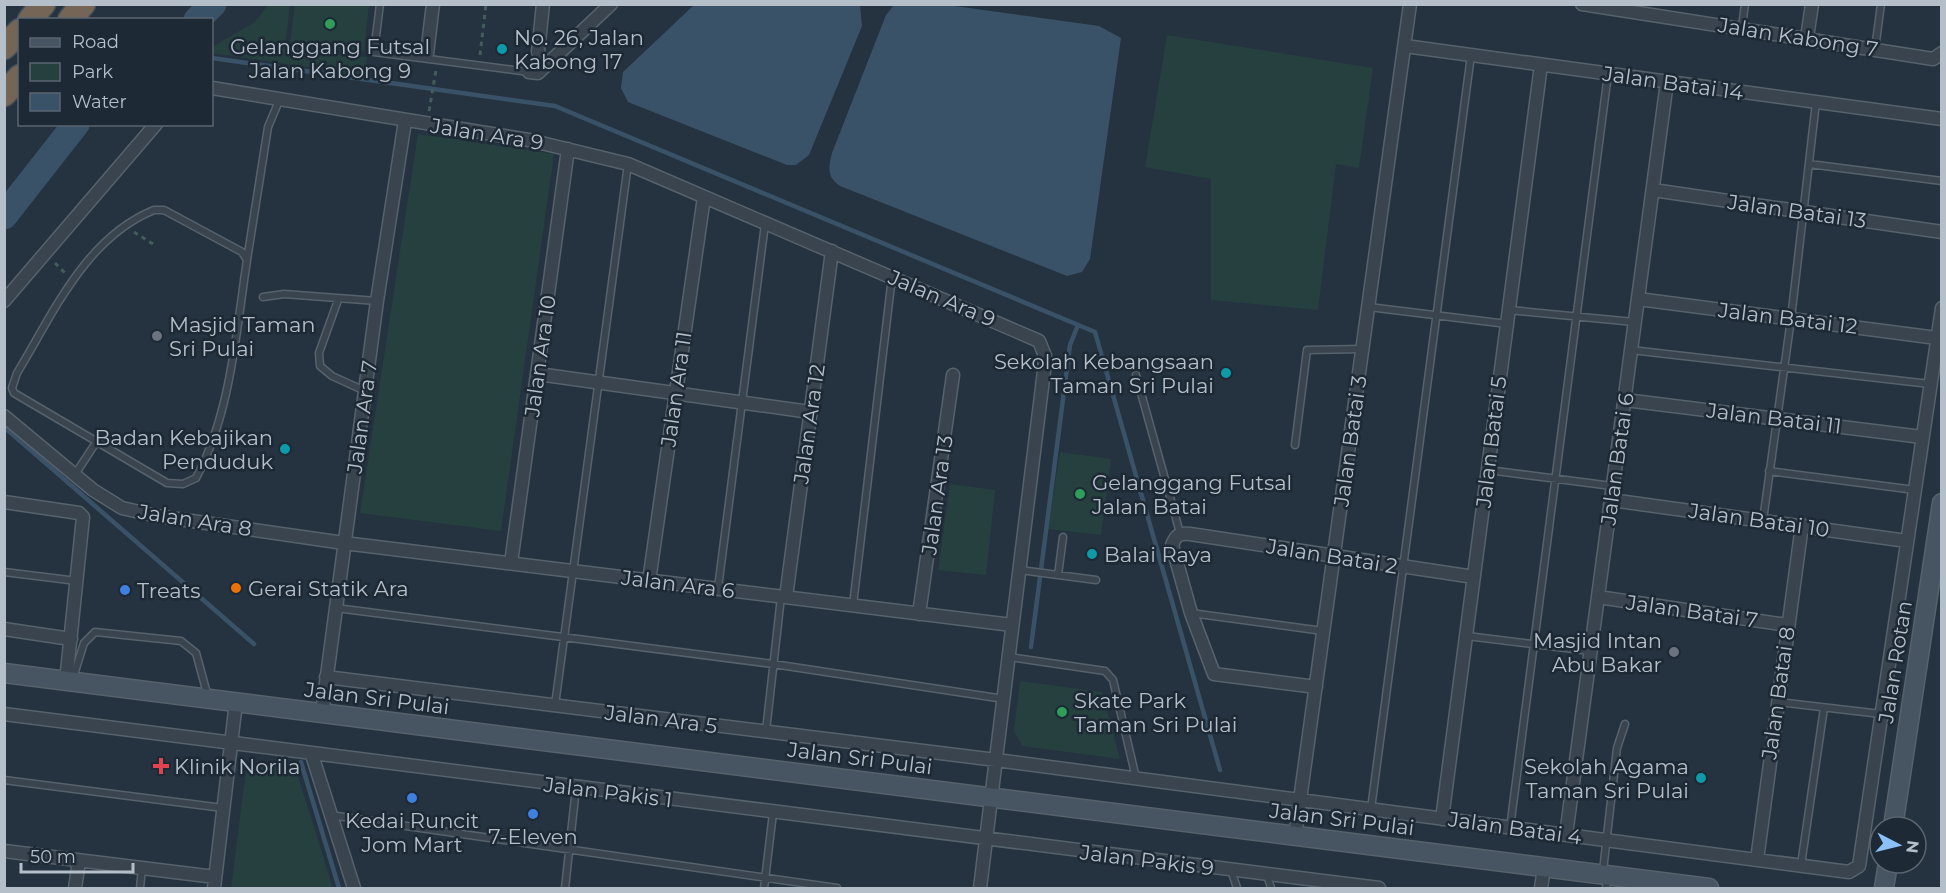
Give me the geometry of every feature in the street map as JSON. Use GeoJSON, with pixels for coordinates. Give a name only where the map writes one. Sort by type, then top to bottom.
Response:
{"type":"FeatureCollection","features":[{"type":"Feature","properties":{"kind":"highway"},"geometry":{"type":"LineString","coordinates":[[32,18],[43,4]]}},
{"type":"Feature","properties":{"kind":"highway"},"geometry":{"type":"LineString","coordinates":[[72,18],[83,4]]}},
{"type":"Feature","properties":{"kind":"highway"},"geometry":{"type":"LineString","coordinates":[[4,47],[18,33]]}},
{"type":"Feature","properties":{"kind":"highway"},"geometry":{"type":"LineString","coordinates":[[4,94],[18,79]]}},
{"type":"Feature","properties":{"kind":"street"},"geometry":{"type":"LineString","coordinates":[[427,54],[433,4]]}},
{"type":"Feature","properties":{"kind":"street"},"geometry":{"type":"LineString","coordinates":[[537,52],[543,4]]}},
{"type":"Feature","properties":{"kind":"street"},"geometry":{"type":"LineString","coordinates":[[529,72],[538,73],[611,4]]}},
{"type":"Feature","properties":{"kind":"street","name":"Jalan Batai 3"},"geometry":{"type":"LineString","coordinates":[[1295,836],[1410,4]]}},
{"type":"Feature","properties":{"kind":"street","name":"Jalan Kabong 7"},"geometry":{"type":"LineString","coordinates":[[1582,4],[1671,10],[1742,27],[1933,59],[1941,54]]}},
{"type":"Feature","properties":{"kind":"street"},"geometry":{"type":"LineString","coordinates":[[1808,38],[1812,4]]}},
{"type":"Feature","properties":{"kind":"street","name":"Jalan Batai 14"},"geometry":{"type":"LineString","coordinates":[[1405,46],[1941,119]]}},
{"type":"Feature","properties":{"kind":"street","name":"Jalan Batai 5"},"geometry":{"type":"LineString","coordinates":[[1442,819],[1541,65]]}},
{"type":"Feature","properties":{"kind":"street","name":"Jalan Batai 6"},"geometry":{"type":"LineString","coordinates":[[1566,835],[1667,82]]}},
{"type":"Feature","properties":{"kind":"street"},"geometry":{"type":"LineString","coordinates":[[213,88],[405,121]]}},
{"type":"Feature","properties":{"kind":"street","name":"Jalan Ara 9"},"geometry":{"type":"LineString","coordinates":[[405,121],[568,149],[628,164],[1030,336],[1043,346],[1044,371],[980,888]]}},
{"type":"Feature","properties":{"kind":"street","name":"Jalan Ara 7"},"geometry":{"type":"LineString","coordinates":[[322,713],[377,302],[405,121]]}},
{"type":"Feature","properties":{"kind":"street"},"geometry":{"type":"LineString","coordinates":[[4,301],[47,255],[154,126]]}},
{"type":"Feature","properties":{"kind":"street","name":"Jalan Ara 10"},"geometry":{"type":"LineString","coordinates":[[511,563],[568,149]]}},
{"type":"Feature","properties":{"kind":"street","name":"Jalan Batai 13"},"geometry":{"type":"LineString","coordinates":[[1653,190],[1941,232]]}},
{"type":"Feature","properties":{"kind":"street","name":"Jalan Ara 11"},"geometry":{"type":"LineString","coordinates":[[649,581],[704,197]]}},
{"type":"Feature","properties":{"kind":"street","name":"Jalan Ara 12"},"geometry":{"type":"LineString","coordinates":[[783,597],[832,251]]}},
{"type":"Feature","properties":{"kind":"street","name":"Jalan Batai 12"},"geometry":{"type":"LineString","coordinates":[[1638,299],[1937,338]]}},
{"type":"Feature","properties":{"kind":"street"},"geometry":{"type":"LineString","coordinates":[[1882,714],[1941,308]]}},
{"type":"Feature","properties":{"kind":"street"},"geometry":{"type":"LineString","coordinates":[[538,374],[810,412]]}},
{"type":"Feature","properties":{"kind":"street","name":"Jalan Ara 13"},"geometry":{"type":"LineString","coordinates":[[919,614],[953,375]]}},
{"type":"Feature","properties":{"kind":"street","name":"Jalan Batai 11"},"geometry":{"type":"LineString","coordinates":[[1624,400],[1922,437]]}},
{"type":"Feature","properties":{"kind":"street","name":"Jalan Ara 8"},"geometry":{"type":"LineString","coordinates":[[4,416],[74,476],[122,508],[157,516],[344,543]]}},
{"type":"Feature","properties":{"kind":"street","name":"Jalan Batai 10"},"geometry":{"type":"LineString","coordinates":[[1611,500],[1907,540]]}},
{"type":"Feature","properties":{"kind":"street"},"geometry":{"type":"LineString","coordinates":[[4,502],[79,513],[83,517],[70,639],[69,681]]}},
{"type":"Feature","properties":{"kind":"street","name":"Jalan Rotan"},"geometry":{"type":"LineString","coordinates":[[1895,815],[1941,503]]}},
{"type":"Feature","properties":{"kind":"street","name":"Jalan Batai 8"},"geometry":{"type":"LineString","coordinates":[[1757,860],[1802,525]]}},
{"type":"Feature","properties":{"kind":"street"},"geometry":{"type":"LineString","coordinates":[[1185,534],[1172,545],[1191,613],[1214,674],[1316,687]]}},
{"type":"Feature","properties":{"kind":"street","name":"Jalan Batai 2"},"geometry":{"type":"LineString","coordinates":[[1185,534],[1474,577]]}},
{"type":"Feature","properties":{"kind":"street","name":"Jalan Ara 6"},"geometry":{"type":"LineString","coordinates":[[344,543],[1012,625]]}},
{"type":"Feature","properties":{"kind":"street","name":"Jalan Batai 7"},"geometry":{"type":"LineString","coordinates":[[1598,597],[1787,625]]}},
{"type":"Feature","properties":{"kind":"street"},"geometry":{"type":"LineString","coordinates":[[4,629],[70,639]]}},
{"type":"Feature","properties":{"kind":"street","name":"Jalan Sri Pulai"},"geometry":{"type":"LineString","coordinates":[[4,673],[1544,868],[1606,880],[1709,888]]}},
{"type":"Feature","properties":{"kind":"street","name":"Jalan Ara 5"},"geometry":{"type":"LineString","coordinates":[[326,677],[996,760]]}},
{"type":"Feature","properties":{"kind":"street"},"geometry":{"type":"LineString","coordinates":[[4,851],[142,868],[214,883],[236,702]]}},
{"type":"Feature","properties":{"kind":"street","name":"Jalan Pakis 1"},"geometry":{"type":"LineString","coordinates":[[4,714],[986,840]]}},
{"type":"Feature","properties":{"kind":"street","name":"Jalan Batai 4"},"geometry":{"type":"LineString","coordinates":[[996,760],[1849,872],[1856,870],[1859,866],[1882,714]]}},
{"type":"Feature","properties":{"kind":"street"},"geometry":{"type":"LineString","coordinates":[[312,755],[354,888]]}},
{"type":"Feature","properties":{"kind":"street","name":"Jalan Pakis 9"},"geometry":{"type":"LineString","coordinates":[[986,840],[1379,888]]}},
{"type":"Feature","properties":{"kind":"street"},"geometry":{"type":"LineString","coordinates":[[75,888],[79,861]]}},
{"type":"Feature","properties":{"kind":"street"},"geometry":{"type":"LineString","coordinates":[[1541,888],[1544,868]]}},
{"type":"Feature","properties":{"kind":"lane"},"geometry":{"type":"LineString","coordinates":[[380,4],[374,52],[529,72]]}},
{"type":"Feature","properties":{"kind":"lane"},"geometry":{"type":"LineString","coordinates":[[1742,27],[1745,4]]}},
{"type":"Feature","properties":{"kind":"lane"},"geometry":{"type":"LineString","coordinates":[[1875,49],[1881,4]]}},
{"type":"Feature","properties":{"kind":"lane"},"geometry":{"type":"LineString","coordinates":[[1371,809],[1471,55]]}},
{"type":"Feature","properties":{"kind":"lane"},"geometry":{"type":"LineString","coordinates":[[1510,828],[1608,74]]}},
{"type":"Feature","properties":{"kind":"lane"},"geometry":{"type":"LineString","coordinates":[[247,260],[242,252],[164,210],[154,210],[124,226],[81,267],[17,373],[12,388],[14,393],[167,483],[183,484],[196,478],[213,442],[228,378],[247,260],[268,127],[279,101]]}},
{"type":"Feature","properties":{"kind":"lane"},"geometry":{"type":"LineString","coordinates":[[1762,520],[1791,319],[1816,102]]}},
{"type":"Feature","properties":{"kind":"lane"},"geometry":{"type":"LineString","coordinates":[[555,706],[628,164]]}},
{"type":"Feature","properties":{"kind":"lane"},"geometry":{"type":"LineString","coordinates":[[1809,164],[1941,181]]}},
{"type":"Feature","properties":{"kind":"lane"},"geometry":{"type":"LineString","coordinates":[[718,589],[765,223]]}},
{"type":"Feature","properties":{"kind":"lane"},"geometry":{"type":"LineString","coordinates":[[853,606],[892,277]]}},
{"type":"Feature","properties":{"kind":"lane"},"geometry":{"type":"LineString","coordinates":[[263,297],[284,294],[377,302]]}},
{"type":"Feature","properties":{"kind":"lane"},"geometry":{"type":"LineString","coordinates":[[338,300],[320,353],[320,366],[332,376],[366,391]]}},
{"type":"Feature","properties":{"kind":"lane"},"geometry":{"type":"LineString","coordinates":[[1369,307],[1507,324]]}},
{"type":"Feature","properties":{"kind":"lane"},"geometry":{"type":"LineString","coordinates":[[1509,310],[1635,322]]}},
{"type":"Feature","properties":{"kind":"lane"},"geometry":{"type":"LineString","coordinates":[[1295,445],[1307,350],[1363,349]]}},
{"type":"Feature","properties":{"kind":"lane"},"geometry":{"type":"LineString","coordinates":[[1631,350],[1930,384]]}},
{"type":"Feature","properties":{"kind":"lane"},"geometry":{"type":"LineString","coordinates":[[1136,375],[1185,534]]}},
{"type":"Feature","properties":{"kind":"lane"},"geometry":{"type":"LineString","coordinates":[[74,476],[97,441]]}},
{"type":"Feature","properties":{"kind":"lane"},"geometry":{"type":"LineString","coordinates":[[1488,470],[1613,486]]}},
{"type":"Feature","properties":{"kind":"lane"},"geometry":{"type":"LineString","coordinates":[[1769,471],[1915,490]]}},
{"type":"Feature","properties":{"kind":"lane"},"geometry":{"type":"LineString","coordinates":[[1058,575],[1063,537]]}},
{"type":"Feature","properties":{"kind":"lane"},"geometry":{"type":"LineString","coordinates":[[1020,570],[1096,580]]}},
{"type":"Feature","properties":{"kind":"lane"},"geometry":{"type":"LineString","coordinates":[[4,573],[77,581]]}},
{"type":"Feature","properties":{"kind":"lane"},"geometry":{"type":"LineString","coordinates":[[766,731],[783,597]]}},
{"type":"Feature","properties":{"kind":"lane"},"geometry":{"type":"LineString","coordinates":[[335,608],[773,664],[1004,699]]}},
{"type":"Feature","properties":{"kind":"lane"},"geometry":{"type":"LineString","coordinates":[[1191,613],[1324,631]]}},
{"type":"Feature","properties":{"kind":"lane"},"geometry":{"type":"LineString","coordinates":[[69,681],[84,643],[95,632],[181,642],[196,653],[208,699]]}},
{"type":"Feature","properties":{"kind":"lane"},"geometry":{"type":"LineString","coordinates":[[1466,636],[1591,651]]}},
{"type":"Feature","properties":{"kind":"lane"},"geometry":{"type":"LineString","coordinates":[[1010,657],[1105,671],[1113,681],[1136,778]]}},
{"type":"Feature","properties":{"kind":"lane"},"geometry":{"type":"LineString","coordinates":[[1777,702],[1882,714]]}},
{"type":"Feature","properties":{"kind":"lane"},"geometry":{"type":"LineString","coordinates":[[1800,866],[1824,708]]}},
{"type":"Feature","properties":{"kind":"lane"},"geometry":{"type":"LineString","coordinates":[[1606,880],[1607,840],[1617,748],[1625,724]]}},
{"type":"Feature","properties":{"kind":"lane"},"geometry":{"type":"LineString","coordinates":[[4,780],[223,808]]}},
{"type":"Feature","properties":{"kind":"lane"},"geometry":{"type":"LineString","coordinates":[[566,888],[576,788]]}},
{"type":"Feature","properties":{"kind":"lane"},"geometry":{"type":"LineString","coordinates":[[764,888],[774,813]]}},
{"type":"Feature","properties":{"kind":"lane"},"geometry":{"type":"LineString","coordinates":[[330,815],[837,888]]}},
{"type":"Feature","properties":{"kind":"lane"},"geometry":{"type":"LineString","coordinates":[[140,888],[142,868]]}},
{"type":"Feature","properties":{"kind":"lane"},"geometry":{"type":"LineString","coordinates":[[1231,870],[1237,888]]}},
{"type":"Feature","properties":{"kind":"lane"},"geometry":{"type":"LineString","coordinates":[[1267,875],[1271,888]]}},
{"type":"Feature","properties":{"kind":"path"},"geometry":{"type":"LineString","coordinates":[[478,66],[486,4]]}},
{"type":"Feature","properties":{"kind":"path"},"geometry":{"type":"LineString","coordinates":[[431,97],[434,79]]}},
{"type":"Feature","properties":{"kind":"path"},"geometry":{"type":"LineString","coordinates":[[124,226],[153,244]]}},
{"type":"Feature","properties":{"kind":"path"},"geometry":{"type":"LineString","coordinates":[[47,255],[73,281]]}},
{"type":"Feature","properties":{"kind":"green space"},"geometry":{"type":"Polygon","coordinates":[[[268,5],[290,5],[285,47],[367,57],[365,76],[213,53],[213,46],[255,22],[268,5]]]}},
{"type":"Feature","properties":{"kind":"green space","name":"Gelanggang Futsal Jalan Kabong 9"},"geometry":{"type":"Polygon","coordinates":[[[295,5],[369,5],[364,51],[290,43],[295,5]]]}},
{"type":"Feature","properties":{"kind":"green space"},"geometry":{"type":"Polygon","coordinates":[[[1167,35],[1373,68],[1359,168],[1336,164],[1318,310],[1211,300],[1211,179],[1145,167],[1167,35]]]}},
{"type":"Feature","properties":{"kind":"green space"},"geometry":{"type":"Polygon","coordinates":[[[418,134],[554,154],[501,531],[360,513],[418,134]]]}},
{"type":"Feature","properties":{"kind":"green space","name":"Gelanggang Futsal Jalan Batai"},"geometry":{"type":"Polygon","coordinates":[[[1060,452],[1111,459],[1101,535],[1048,529],[1060,452]]]}},
{"type":"Feature","properties":{"kind":"green space"},"geometry":{"type":"Polygon","coordinates":[[[950,484],[995,490],[986,575],[938,570],[950,484]]]}},
{"type":"Feature","properties":{"kind":"green space","name":"Skate Park Taman Sri Pulai"},"geometry":{"type":"Polygon","coordinates":[[[1020,681],[1102,692],[1120,759],[1022,746],[1014,731],[1020,681]]]}},
{"type":"Feature","properties":{"kind":"green space"},"geometry":{"type":"Polygon","coordinates":[[[257,763],[289,766],[296,770],[333,888],[231,888],[246,770],[257,763]]]}},
{"type":"Feature","properties":{"kind":"water"},"geometry":{"type":"Polygon","coordinates":[[[694,5],[860,5],[862,26],[809,155],[796,165],[787,165],[628,102],[621,88],[623,72],[694,5]]]}},
{"type":"Feature","properties":{"kind":"water"},"geometry":{"type":"Polygon","coordinates":[[[894,5],[947,5],[1099,26],[1121,38],[1090,259],[1082,272],[1067,276],[840,186],[833,179],[829,167],[832,153],[886,15],[894,5]]]}},
{"type":"Feature","properties":{"kind":"waterway"},"geometry":{"type":"LineString","coordinates":[[199,18],[213,4]]}},
{"type":"Feature","properties":{"kind":"waterway"},"geometry":{"type":"LineString","coordinates":[[213,58],[555,106],[1095,332],[1220,770]]}},
{"type":"Feature","properties":{"kind":"waterway"},"geometry":{"type":"LineString","coordinates":[[4,216],[74,126]]}},
{"type":"Feature","properties":{"kind":"waterway"},"geometry":{"type":"LineString","coordinates":[[1031,647],[1070,345],[1078,325]]}},
{"type":"Feature","properties":{"kind":"waterway"},"geometry":{"type":"LineString","coordinates":[[4,427],[254,644]]}},
{"type":"Feature","properties":{"kind":"waterway"},"geometry":{"type":"LineString","coordinates":[[301,762],[339,888]]}},
{"type":"Feature","properties":{"kind":"place","name":"Gelanggang Futsal Jalan Kabong 9"},"geometry":{"type":"Point","coordinates":[330,24]}},
{"type":"Feature","properties":{"kind":"place","name":"No. 26, Jalan Kabong 17"},"geometry":{"type":"Point","coordinates":[502,49]}},
{"type":"Feature","properties":{"kind":"place","name":"Masjid Taman Sri Pulai"},"geometry":{"type":"Point","coordinates":[157,336]}},
{"type":"Feature","properties":{"kind":"place","name":"Sekolah Kebangsaan Taman Sri Pulai"},"geometry":{"type":"Point","coordinates":[1226,373]}},
{"type":"Feature","properties":{"kind":"place","name":"Badan Kebajikan Penduduk"},"geometry":{"type":"Point","coordinates":[285,449]}},
{"type":"Feature","properties":{"kind":"place","name":"Gelanggang Futsal Jalan Batai"},"geometry":{"type":"Point","coordinates":[1080,494]}},
{"type":"Feature","properties":{"kind":"place","name":"Balai Raya"},"geometry":{"type":"Point","coordinates":[1092,554]}},
{"type":"Feature","properties":{"kind":"place","name":"Gerai Statik Ara"},"geometry":{"type":"Point","coordinates":[236,588]}},
{"type":"Feature","properties":{"kind":"place","name":"Treats"},"geometry":{"type":"Point","coordinates":[125,590]}},
{"type":"Feature","properties":{"kind":"place","name":"Masjid Intan Abu Bakar"},"geometry":{"type":"Point","coordinates":[1674,652]}},
{"type":"Feature","properties":{"kind":"place","name":"Skate Park Taman Sri Pulai"},"geometry":{"type":"Point","coordinates":[1062,712]}},
{"type":"Feature","properties":{"kind":"place","name":"Klinik Norila"},"geometry":{"type":"Point","coordinates":[161,766]}},
{"type":"Feature","properties":{"kind":"place","name":"Sekolah Agama Taman Sri Pulai"},"geometry":{"type":"Point","coordinates":[1701,778]}},
{"type":"Feature","properties":{"kind":"place","name":"Kedai Runcit Jom Mart"},"geometry":{"type":"Point","coordinates":[412,798]}},
{"type":"Feature","properties":{"kind":"place","name":"7-Eleven"},"geometry":{"type":"Point","coordinates":[533,814]}}]}
